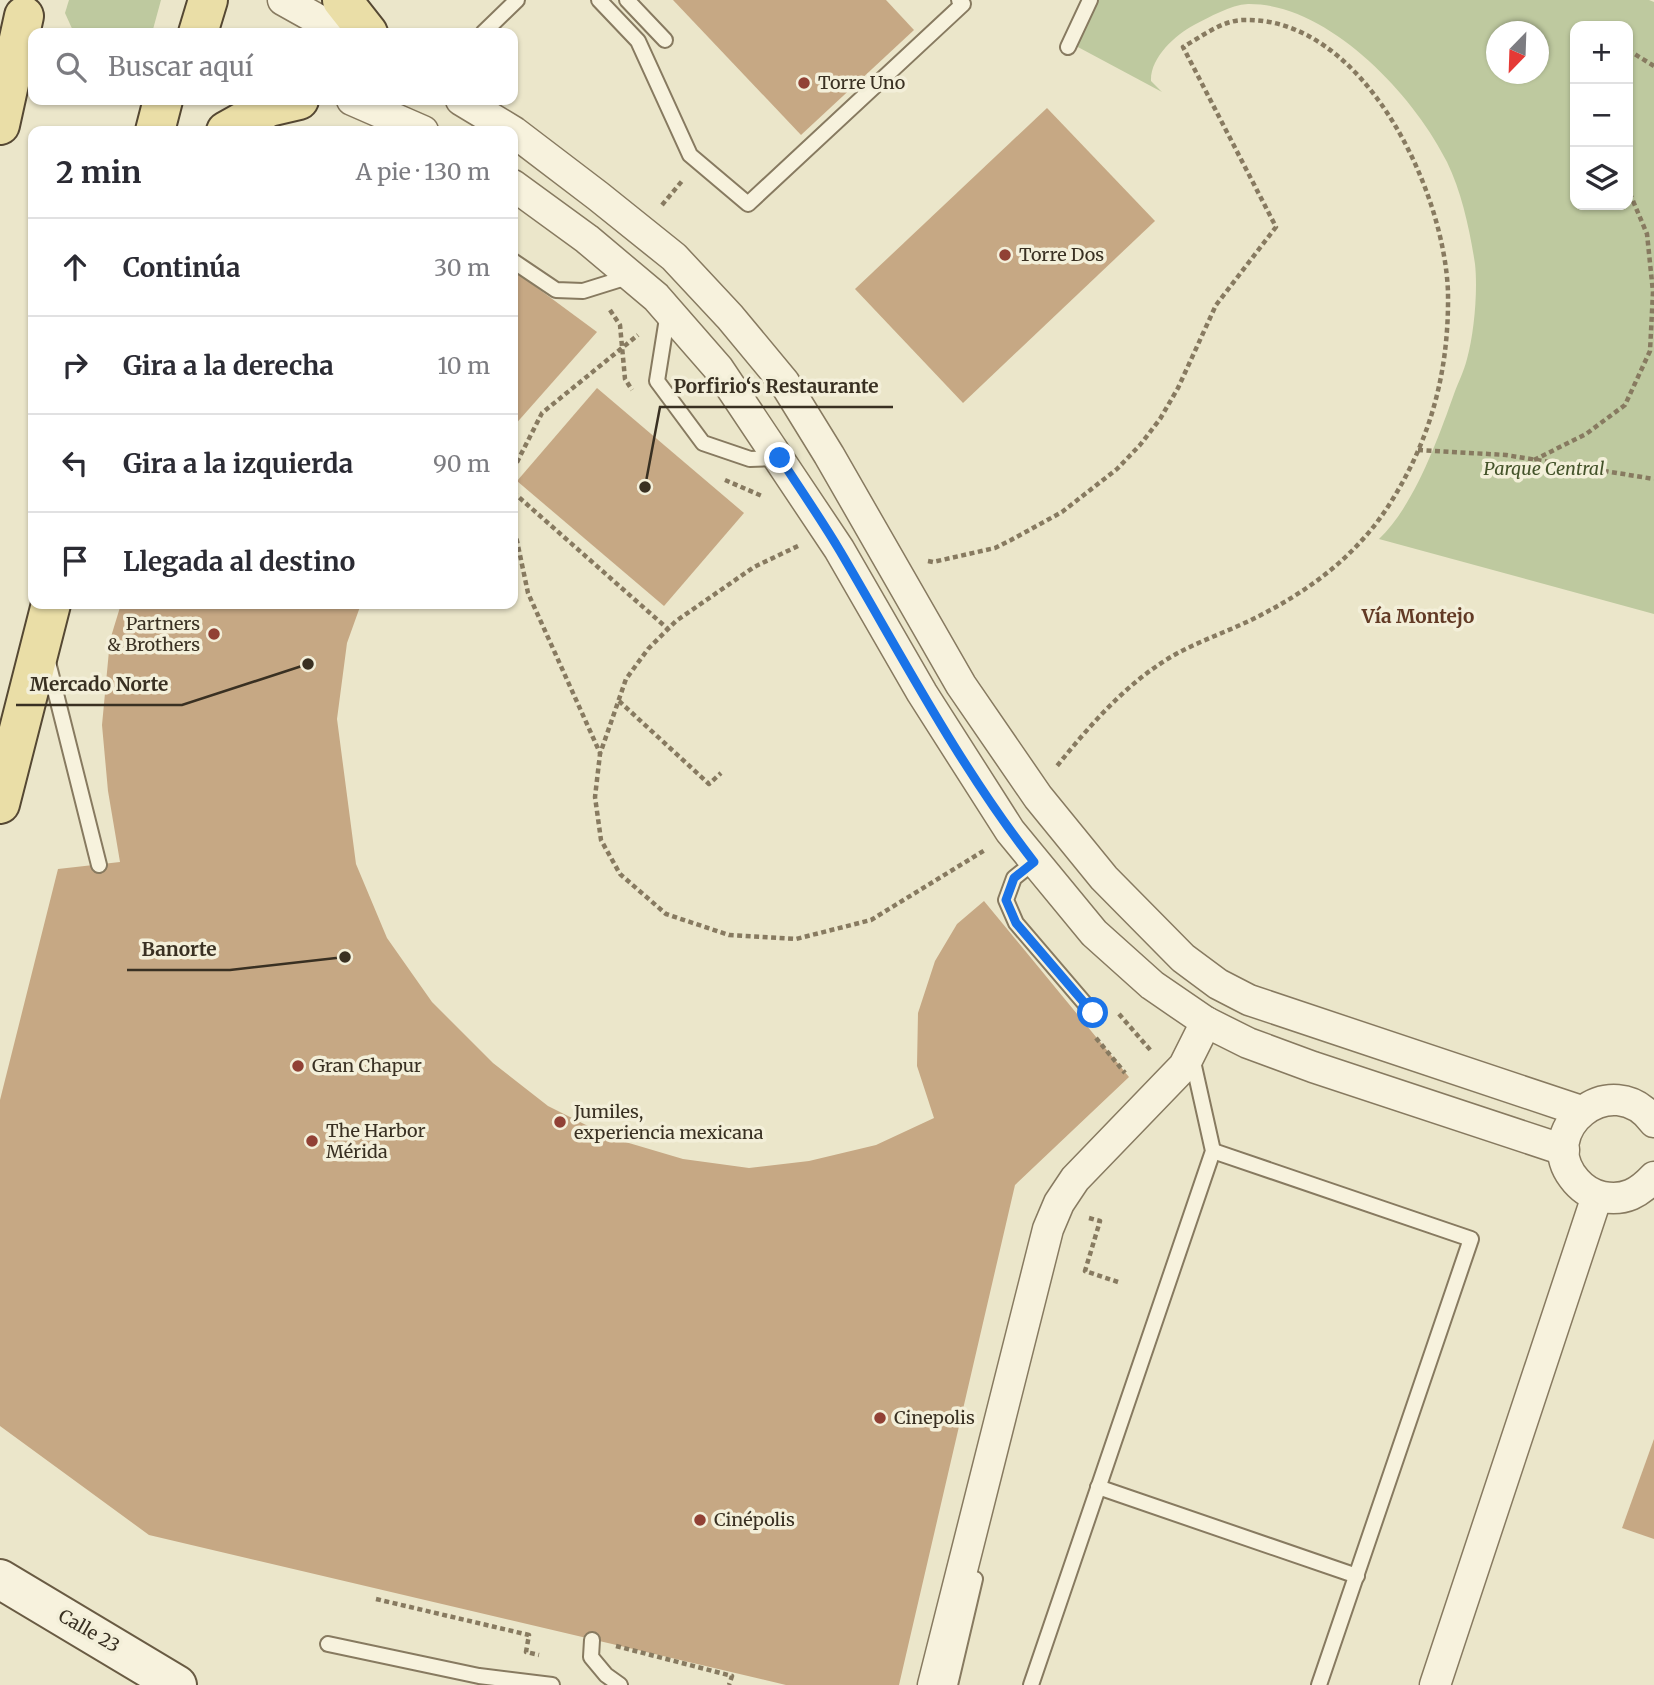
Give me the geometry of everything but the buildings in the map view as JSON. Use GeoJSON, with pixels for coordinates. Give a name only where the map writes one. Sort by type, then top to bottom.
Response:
{"type":"FeatureCollection","features":[{"type":"Feature","properties":{"kind":"main road"},"geometry":{"type":"LineString","coordinates":[[200,28],[208,0]]}},
{"type":"Feature","properties":{"kind":"main road"},"geometry":{"type":"LineString","coordinates":[[342,0],[364,28]]}},
{"type":"Feature","properties":{"kind":"main road"},"geometry":{"type":"LineString","coordinates":[[0,124],[26,18]]}},
{"type":"Feature","properties":{"kind":"main road"},"geometry":{"type":"LineString","coordinates":[[156,126],[162,105]]}},
{"type":"Feature","properties":{"kind":"main road"},"geometry":{"type":"LineString","coordinates":[[235,126],[278,105]]}},
{"type":"Feature","properties":{"kind":"main road"},"geometry":{"type":"LineString","coordinates":[[0,804],[46,622]]}},
{"type":"Feature","properties":{"kind":"main road","name":"Calle 23"},"geometry":{"type":"LineString","coordinates":[[0,1579],[177,1685]]}},
{"type":"Feature","properties":{"kind":"street"},"geometry":{"type":"LineString","coordinates":[[284,0],[333,28]]}},
{"type":"Feature","properties":{"kind":"street"},"geometry":{"type":"LineString","coordinates":[[363,105],[412,126]]}},
{"type":"Feature","properties":{"kind":"street"},"geometry":{"type":"LineString","coordinates":[[468,105],[502,126]]}},
{"type":"Feature","properties":{"kind":"street"},"geometry":{"type":"LineString","coordinates":[[518,136],[607,203],[683,267],[730,317],[784,382],[961,685],[1038,797],[1104,878],[1182,958],[1217,984],[1249,1000],[1581,1111]]}},
{"type":"Feature","properties":{"kind":"street"},"geometry":{"type":"LineString","coordinates":[[518,190],[587,239],[656,297],[718,368],[839,549],[922,693],[999,839],[1034,862],[1094,933],[1152,985],[1206,1022],[1248,1043],[1564,1150]]}},
{"type":"Feature","properties":{"kind":"street"},"geometry":{"type":"LineString","coordinates":[[933,1685],[1048,1229],[1059,1202],[1075,1179],[1184,1066],[1206,1022]]}},
{"type":"Feature","properties":{"kind":"street"},"geometry":{"type":"LineString","coordinates":[[1650,1186],[1629,1196],[1613,1199],[1597,1196],[1584,1189],[1573,1178],[1566,1164],[1564,1150],[1565,1135],[1572,1122],[1581,1111],[1594,1103],[1624,1101],[1638,1107],[1654,1122]]}},
{"type":"Feature","properties":{"kind":"street"},"geometry":{"type":"LineString","coordinates":[[1435,1685],[1597,1196]]}},
{"type":"Feature","properties":{"kind":"lane"},"geometry":{"type":"LineString","coordinates":[[488,28],[517,0]]}},
{"type":"Feature","properties":{"kind":"lane"},"geometry":{"type":"LineString","coordinates":[[599,0],[638,41],[690,155],[748,204],[963,4],[959,0]]}},
{"type":"Feature","properties":{"kind":"lane"},"geometry":{"type":"LineString","coordinates":[[627,0],[665,40]]}},
{"type":"Feature","properties":{"kind":"lane"},"geometry":{"type":"LineString","coordinates":[[1068,47],[1090,0]]}},
{"type":"Feature","properties":{"kind":"lane"},"geometry":{"type":"LineString","coordinates":[[518,264],[556,290],[583,291],[631,276]]}},
{"type":"Feature","properties":{"kind":"lane"},"geometry":{"type":"LineString","coordinates":[[668,312],[657,381],[703,443],[750,459],[780,458]]}},
{"type":"Feature","properties":{"kind":"lane"},"geometry":{"type":"LineString","coordinates":[[46,622],[99,864]]}},
{"type":"Feature","properties":{"kind":"lane"},"geometry":{"type":"LineString","coordinates":[[1034,862],[1014,878],[1006,900],[1016,923],[1093,1013]]}},
{"type":"Feature","properties":{"kind":"lane"},"geometry":{"type":"LineString","coordinates":[[1031,1685],[1213,1151],[1191,1052]]}},
{"type":"Feature","properties":{"kind":"lane"},"geometry":{"type":"LineString","coordinates":[[1213,1151],[1471,1239],[1319,1685]]}},
{"type":"Feature","properties":{"kind":"lane"},"geometry":{"type":"LineString","coordinates":[[1098,1487],[1357,1576]]}},
{"type":"Feature","properties":{"kind":"lane"},"geometry":{"type":"LineString","coordinates":[[950,1685],[975,1579]]}},
{"type":"Feature","properties":{"kind":"lane"},"geometry":{"type":"LineString","coordinates":[[592,1640],[591,1657],[606,1675],[620,1685]]}},
{"type":"Feature","properties":{"kind":"lane"},"geometry":{"type":"LineString","coordinates":[[328,1644],[479,1676],[552,1685]]}},
{"type":"Feature","properties":{"kind":"path"},"geometry":{"type":"LineString","coordinates":[[925,561],[933,562],[995,548],[1062,512],[1117,469],[1160,419],[1178,388],[1216,305],[1276,228],[1183,47],[1217,27],[1241,20],[1293,27],[1321,41],[1352,68],[1383,108],[1406,144],[1429,192],[1442,246],[1448,290],[1445,368],[1434,410],[1396,495],[1378,522],[1338,566],[1283,603],[1177,654],[1156,667],[1130,686],[1055,770]]}},
{"type":"Feature","properties":{"kind":"path"},"geometry":{"type":"LineString","coordinates":[[1633,53],[1654,66]]}},
{"type":"Feature","properties":{"kind":"path"},"geometry":{"type":"LineString","coordinates":[[1534,460],[1586,434],[1625,405],[1650,351],[1653,292],[1647,234],[1633,201]]}},
{"type":"Feature","properties":{"kind":"path"},"geometry":{"type":"LineString","coordinates":[[594,288],[620,325],[625,379],[638,400]]}},
{"type":"Feature","properties":{"kind":"path"},"geometry":{"type":"LineString","coordinates":[[518,460],[542,413],[668,312]]}},
{"type":"Feature","properties":{"kind":"path"},"geometry":{"type":"LineString","coordinates":[[1418,450],[1506,455],[1654,479]]}},
{"type":"Feature","properties":{"kind":"path"},"geometry":{"type":"LineString","coordinates":[[718,476],[740,488],[773,499]]}},
{"type":"Feature","properties":{"kind":"path"},"geometry":{"type":"LineString","coordinates":[[518,496],[668,629]]}},
{"type":"Feature","properties":{"kind":"path"},"geometry":{"type":"LineString","coordinates":[[794,534],[801,545],[754,567],[676,621],[648,649],[626,679],[600,754],[595,797],[601,840],[620,874],[666,914],[729,935],[796,939],[871,920],[999,839]]}},
{"type":"Feature","properties":{"kind":"path"},"geometry":{"type":"LineString","coordinates":[[518,546],[528,593],[600,754]]}},
{"type":"Feature","properties":{"kind":"path"},"geometry":{"type":"LineString","coordinates":[[619,700],[709,784],[721,773]]}},
{"type":"Feature","properties":{"kind":"path"},"geometry":{"type":"LineString","coordinates":[[1084,1229],[1088,1217],[1100,1221],[1085,1270],[1118,1282]]}},
{"type":"Feature","properties":{"kind":"path"},"geometry":{"type":"LineString","coordinates":[[376,1599],[528,1635],[526,1652],[551,1657]]}},
{"type":"Feature","properties":{"kind":"path"},"geometry":{"type":"LineString","coordinates":[[592,1640],[732,1676],[729,1685]]}},
{"type":"Feature","properties":{"kind":"green space"},"geometry":{"type":"Polygon","coordinates":[[[69,0],[161,0],[153,28],[72,28],[65,13],[69,0]]]}},
{"type":"Feature","properties":{"kind":"green space","name":"Parque Central"},"geometry":{"type":"Polygon","coordinates":[[[1098,0],[1654,2],[1654,614],[1379,539],[1403,509],[1424,471],[1463,372],[1473,325],[1476,287],[1468,225],[1452,174],[1432,136],[1391,82],[1337,36],[1308,19],[1278,8],[1248,4],[1213,15],[1187,29],[1165,48],[1155,64],[1151,81],[1162,92],[1076,46],[1098,0]]]}},
{"type":"Feature","properties":{"kind":"place","name":"Torre Uno"},"geometry":{"type":"Point","coordinates":[804,83]}},
{"type":"Feature","properties":{"kind":"place","name":"Torre Dos"},"geometry":{"type":"Point","coordinates":[1005,255]}},
{"type":"Feature","properties":{"kind":"place","name":"Porfirio‘s Restaurante"},"geometry":{"type":"Point","coordinates":[645,487]}},
{"type":"Feature","properties":{"kind":"place","name":"Partners & Brothers"},"geometry":{"type":"Point","coordinates":[214,634]}},
{"type":"Feature","properties":{"kind":"place","name":"Mercado Norte"},"geometry":{"type":"Point","coordinates":[308,664]}},
{"type":"Feature","properties":{"kind":"place","name":"Banorte"},"geometry":{"type":"Point","coordinates":[345,957]}},
{"type":"Feature","properties":{"kind":"place","name":"Gran Chapur"},"geometry":{"type":"Point","coordinates":[298,1066]}},
{"type":"Feature","properties":{"kind":"place","name":"Jumiles, experiencia mexicana"},"geometry":{"type":"Point","coordinates":[560,1122]}},
{"type":"Feature","properties":{"kind":"place","name":"The Harbor Mérida"},"geometry":{"type":"Point","coordinates":[312,1141]}},
{"type":"Feature","properties":{"kind":"place","name":"Cinepolis"},"geometry":{"type":"Point","coordinates":[880,1418]}},
{"type":"Feature","properties":{"kind":"place","name":"Cinépolis"},"geometry":{"type":"Point","coordinates":[700,1520]}},
{"type":"Feature","properties":{"kind":"district","name":"Vía Montejo"},"geometry":{"type":"Point","coordinates":[1418,616]}},
{"type":"Feature","properties":{"kind":"route"},"geometry":{"type":"LineString","coordinates":[[780,458],[839,549],[922,693],[1010,831],[1034,862],[1014,878],[1006,900],[1016,923],[1093,1013]]}}]}
